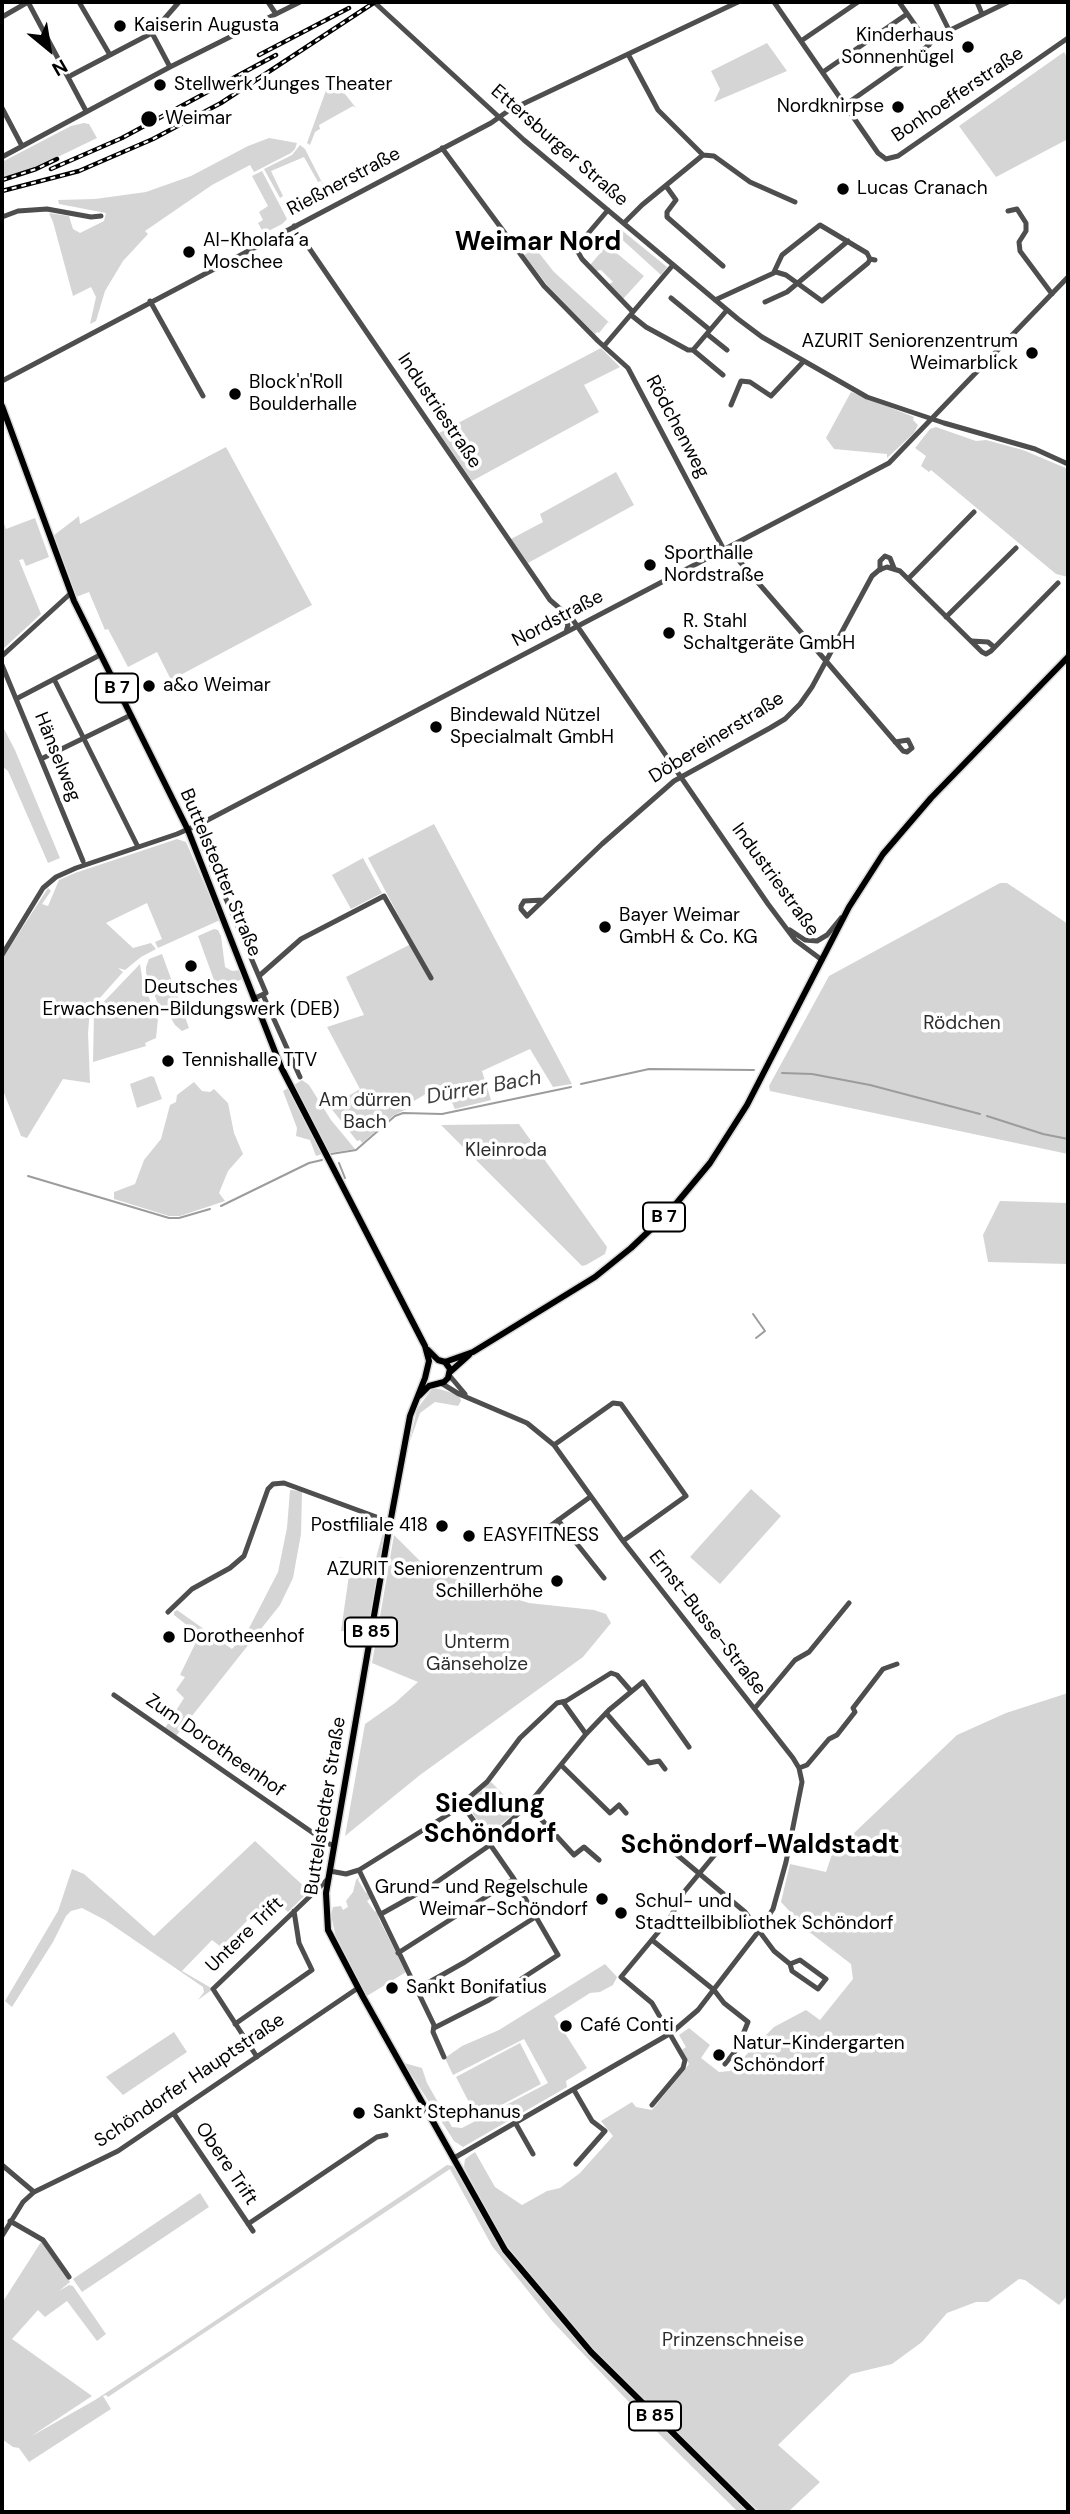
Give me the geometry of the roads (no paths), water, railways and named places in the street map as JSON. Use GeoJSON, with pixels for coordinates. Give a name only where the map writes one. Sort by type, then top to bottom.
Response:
{"type":"FeatureCollection","features":[{"type":"Feature","properties":{"kind":"main road","name":"Buttelstedter Straße"},"geometry":{"type":"LineString","coordinates":[[2,407],[71,593],[188,830],[286,1078],[425,1346]]}},
{"type":"Feature","properties":{"kind":"main road","name":"B 7"},"geometry":{"type":"LineString","coordinates":[[450,1374],[472,1352],[595,1277],[670,1211],[710,1163],[735,1126],[849,907],[878,861],[908,822],[1068,657]]}},
{"type":"Feature","properties":{"kind":"main road","name":"B 7"},"geometry":{"type":"LineString","coordinates":[[425,1346],[442,1361],[472,1352]]}},
{"type":"Feature","properties":{"kind":"main road","name":"B 7"},"geometry":{"type":"LineString","coordinates":[[425,1346],[429,1364]]}},
{"type":"Feature","properties":{"kind":"main road"},"geometry":{"type":"LineString","coordinates":[[416,1399],[429,1386],[438,1383],[450,1374],[442,1361],[429,1364],[426,1374],[438,1383]]}},
{"type":"Feature","properties":{"kind":"main road","name":"B 85"},"geometry":{"type":"LineString","coordinates":[[416,1399],[426,1374]]}},
{"type":"Feature","properties":{"kind":"main road","name":"Buttelstedter Straße"},"geometry":{"type":"LineString","coordinates":[[416,1399],[410,1416],[390,1522],[325,1899],[328,1930],[491,2227],[512,2259],[591,2351],[753,2512]]}},
{"type":"Feature","properties":{"kind":"street"},"geometry":{"type":"LineString","coordinates":[[2,17],[28,2],[86,111]]}},
{"type":"Feature","properties":{"kind":"street"},"geometry":{"type":"LineString","coordinates":[[79,2],[110,55]]}},
{"type":"Feature","properties":{"kind":"street"},"geometry":{"type":"LineString","coordinates":[[268,2],[276,14]]}},
{"type":"Feature","properties":{"kind":"street"},"geometry":{"type":"LineString","coordinates":[[2,157],[170,67],[300,2]]}},
{"type":"Feature","properties":{"kind":"street","name":"Ettersburger Straße"},"geometry":{"type":"LineString","coordinates":[[374,2],[499,117],[751,329],[866,397],[1035,449],[1068,464]]}},
{"type":"Feature","properties":{"kind":"street","name":"Rießnerstraße"},"geometry":{"type":"LineString","coordinates":[[2,380],[499,117],[738,2]]}},
{"type":"Feature","properties":{"kind":"street","name":"Bonhoefferstraße"},"geometry":{"type":"LineString","coordinates":[[774,2],[878,153],[886,159],[892,159],[1068,38]]}},
{"type":"Feature","properties":{"kind":"street"},"geometry":{"type":"LineString","coordinates":[[801,41],[858,2]]}},
{"type":"Feature","properties":{"kind":"street"},"geometry":{"type":"LineString","coordinates":[[899,2],[929,45]]}},
{"type":"Feature","properties":{"kind":"street"},"geometry":{"type":"LineString","coordinates":[[935,2],[949,30]]}},
{"type":"Feature","properties":{"kind":"street"},"geometry":{"type":"LineString","coordinates":[[976,2],[982,14]]}},
{"type":"Feature","properties":{"kind":"street"},"geometry":{"type":"LineString","coordinates":[[845,105],[938,36],[1008,2]]}},
{"type":"Feature","properties":{"kind":"street"},"geometry":{"type":"LineString","coordinates":[[68,77],[152,33],[177,3]]}},
{"type":"Feature","properties":{"kind":"street"},"geometry":{"type":"LineString","coordinates":[[823,72],[907,13]]}},
{"type":"Feature","properties":{"kind":"street"},"geometry":{"type":"LineString","coordinates":[[152,33],[170,67]]}},
{"type":"Feature","properties":{"kind":"street"},"geometry":{"type":"LineString","coordinates":[[628,54],[658,110],[703,155]]}},
{"type":"Feature","properties":{"kind":"street"},"geometry":{"type":"LineString","coordinates":[[2,108],[22,146]]}},
{"type":"Feature","properties":{"kind":"street","name":"Rödchenweg"},"geometry":{"type":"LineString","coordinates":[[442,148],[544,286],[628,368],[726,549],[827,661],[895,742]]}},
{"type":"Feature","properties":{"kind":"street"},"geometry":{"type":"LineString","coordinates":[[624,223],[703,155],[711,154],[750,182],[795,202]]}},
{"type":"Feature","properties":{"kind":"street"},"geometry":{"type":"LineString","coordinates":[[666,186],[676,200],[667,212],[667,217],[723,266]]}},
{"type":"Feature","properties":{"kind":"street"},"geometry":{"type":"LineString","coordinates":[[2,217],[18,211],[47,209],[101,216]]}},
{"type":"Feature","properties":{"kind":"street"},"geometry":{"type":"LineString","coordinates":[[608,209],[580,243],[578,252],[646,327],[688,350],[693,350],[723,375]]}},
{"type":"Feature","properties":{"kind":"street"},"geometry":{"type":"LineString","coordinates":[[1008,211],[1017,209],[1026,223],[1026,231],[1018,243],[1020,251],[1052,294]]}},
{"type":"Feature","properties":{"kind":"street","name":"Industriestraße"},"geometry":{"type":"LineString","coordinates":[[293,226],[550,600],[578,626],[785,926],[801,946],[822,960]]}},
{"type":"Feature","properties":{"kind":"street"},"geometry":{"type":"LineString","coordinates":[[715,300],[774,272],[786,275],[822,301],[872,260],[867,253],[825,226],[817,226],[782,255],[774,272]]}},
{"type":"Feature","properties":{"kind":"street"},"geometry":{"type":"LineString","coordinates":[[765,302],[787,292],[848,241]]}},
{"type":"Feature","properties":{"kind":"street"},"geometry":{"type":"LineString","coordinates":[[604,346],[673,265]]}},
{"type":"Feature","properties":{"kind":"street","name":"Nordstraße"},"geometry":{"type":"LineString","coordinates":[[2,955],[36,898],[56,877],[188,830],[889,463],[1068,277]]}},
{"type":"Feature","properties":{"kind":"street"},"geometry":{"type":"LineString","coordinates":[[671,298],[727,350]]}},
{"type":"Feature","properties":{"kind":"street"},"geometry":{"type":"LineString","coordinates":[[150,301],[203,396]]}},
{"type":"Feature","properties":{"kind":"street"},"geometry":{"type":"LineString","coordinates":[[693,350],[727,310]]}},
{"type":"Feature","properties":{"kind":"street"},"geometry":{"type":"LineString","coordinates":[[731,405],[743,380],[771,396],[803,362]]}},
{"type":"Feature","properties":{"kind":"street"},"geometry":{"type":"LineString","coordinates":[[909,579],[974,512]]}},
{"type":"Feature","properties":{"kind":"street"},"geometry":{"type":"LineString","coordinates":[[946,617],[1016,548]]}},
{"type":"Feature","properties":{"kind":"street"},"geometry":{"type":"LineString","coordinates":[[894,568],[880,570],[881,559],[885,556],[890,558],[894,568],[909,579],[986,654],[1058,583]]}},
{"type":"Feature","properties":{"kind":"street","name":"Döbereinerstraße"},"geometry":{"type":"LineString","coordinates":[[543,900],[526,900],[522,903],[522,909],[527,916],[653,797],[681,776],[785,719],[800,704],[827,661],[872,576],[880,570]]}},
{"type":"Feature","properties":{"kind":"street"},"geometry":{"type":"LineString","coordinates":[[2,656],[71,593]]}},
{"type":"Feature","properties":{"kind":"street","name":"Industriestraße"},"geometry":{"type":"LineString","coordinates":[[561,611],[566,619],[566,632]]}},
{"type":"Feature","properties":{"kind":"street"},"geometry":{"type":"LineString","coordinates":[[972,641],[988,642],[994,647]]}},
{"type":"Feature","properties":{"kind":"street"},"geometry":{"type":"LineString","coordinates":[[16,699],[100,655]]}},
{"type":"Feature","properties":{"kind":"street","name":"Hänselweg"},"geometry":{"type":"LineString","coordinates":[[2,666],[83,861]]}},
{"type":"Feature","properties":{"kind":"street"},"geometry":{"type":"LineString","coordinates":[[54,679],[138,848]]}},
{"type":"Feature","properties":{"kind":"street"},"geometry":{"type":"LineString","coordinates":[[41,759],[131,715]]}},
{"type":"Feature","properties":{"kind":"street"},"geometry":{"type":"LineString","coordinates":[[195,826],[266,993],[255,998]]}},
{"type":"Feature","properties":{"kind":"street"},"geometry":{"type":"LineString","coordinates":[[260,976],[301,939],[384,896],[431,978]]}},
{"type":"Feature","properties":{"kind":"street"},"geometry":{"type":"LineString","coordinates":[[785,926],[805,940],[817,941],[827,935],[849,907]]}},
{"type":"Feature","properties":{"kind":"street"},"geometry":{"type":"LineString","coordinates":[[263,995],[300,1077]]}},
{"type":"Feature","properties":{"kind":"street","name":"Ernst-Busse-Straße"},"geometry":{"type":"LineString","coordinates":[[450,1374],[467,1397]]}},
{"type":"Feature","properties":{"kind":"street","name":"Ernst-Busse-Straße"},"geometry":{"type":"LineString","coordinates":[[438,1383],[527,1423],[554,1445],[623,1541],[799,1768]]}},
{"type":"Feature","properties":{"kind":"street"},"geometry":{"type":"LineString","coordinates":[[554,1445],[613,1403],[621,1404],[686,1496],[623,1541]]}},
{"type":"Feature","properties":{"kind":"street"},"geometry":{"type":"LineString","coordinates":[[168,1612],[192,1589],[230,1568],[244,1556],[268,1489],[276,1482],[390,1522]]}},
{"type":"Feature","properties":{"kind":"street"},"geometry":{"type":"LineString","coordinates":[[535,1537],[590,1497]]}},
{"type":"Feature","properties":{"kind":"street"},"geometry":{"type":"LineString","coordinates":[[558,1520],[604,1578]]}},
{"type":"Feature","properties":{"kind":"street"},"geometry":{"type":"LineString","coordinates":[[755,1708],[795,1660],[809,1652],[849,1603]]}},
{"type":"Feature","properties":{"kind":"street"},"geometry":{"type":"LineString","coordinates":[[454,2158],[575,2090],[688,2020],[714,1990],[773,1909],[783,1878],[801,1791],[799,1768],[807,1765],[830,1738],[837,1735],[855,1712],[853,1708],[883,1669],[897,1664]]}},
{"type":"Feature","properties":{"kind":"street"},"geometry":{"type":"LineString","coordinates":[[329,1875],[359,1870],[462,1804],[493,1775],[513,1746],[554,1705],[611,1673],[617,1675],[631,1691]]}},
{"type":"Feature","properties":{"kind":"street"},"geometry":{"type":"LineString","coordinates":[[381,1914],[431,1886],[489,1843],[528,1805],[606,1713],[643,1682],[690,1746]]}},
{"type":"Feature","properties":{"kind":"street","name":"Zum Dorotheenhof"},"geometry":{"type":"LineString","coordinates":[[114,1695],[334,1845]]}},
{"type":"Feature","properties":{"kind":"street"},"geometry":{"type":"LineString","coordinates":[[563,1702],[586,1734]]}},
{"type":"Feature","properties":{"kind":"street"},"geometry":{"type":"LineString","coordinates":[[606,1713],[649,1763],[659,1761],[665,1769]]}},
{"type":"Feature","properties":{"kind":"street"},"geometry":{"type":"LineString","coordinates":[[561,1765],[610,1813],[619,1805],[626,1813]]}},
{"type":"Feature","properties":{"kind":"street"},"geometry":{"type":"LineString","coordinates":[[434,2028],[489,2000],[558,1955],[514,1879],[462,1804]]}},
{"type":"Feature","properties":{"kind":"street"},"geometry":{"type":"LineString","coordinates":[[528,1805],[574,1855],[584,1847],[599,1860]]}},
{"type":"Feature","properties":{"kind":"street"},"geometry":{"type":"LineString","coordinates":[[652,2105],[685,2064],[671,2033],[652,2003],[621,1977],[670,1918],[680,1897],[727,1840]]}},
{"type":"Feature","properties":{"kind":"street"},"geometry":{"type":"LineString","coordinates":[[676,1854],[745,1912],[758,1932],[774,1951],[790,1964],[792,1970],[818,1989],[826,1979],[800,1960],[790,1964]]}},
{"type":"Feature","properties":{"kind":"street"},"geometry":{"type":"LineString","coordinates":[[359,1870],[417,1989],[444,2057]]}},
{"type":"Feature","properties":{"kind":"street","name":"Untere Trift"},"geometry":{"type":"LineString","coordinates":[[257,2057],[214,1992],[215,1985],[329,1875]]}},
{"type":"Feature","properties":{"kind":"street"},"geometry":{"type":"LineString","coordinates":[[398,1953],[514,1879]]}},
{"type":"Feature","properties":{"kind":"street"},"geometry":{"type":"LineString","coordinates":[[235,2024],[312,1970],[299,1943],[293,1911]]}},
{"type":"Feature","properties":{"kind":"street"},"geometry":{"type":"LineString","coordinates":[[417,1989],[537,1916]]}},
{"type":"Feature","properties":{"kind":"street"},"geometry":{"type":"LineString","coordinates":[[652,1940],[714,1990],[748,2022],[737,2049],[725,2064]]}},
{"type":"Feature","properties":{"kind":"street","name":"Schöndorfer Hauptstraße"},"geometry":{"type":"LineString","coordinates":[[34,2192],[118,2151],[358,1988]]}},
{"type":"Feature","properties":{"kind":"street"},"geometry":{"type":"LineString","coordinates":[[575,2090],[592,2121],[605,2131],[576,2164]]}},
{"type":"Feature","properties":{"kind":"street","name":"Obere Trift"},"geometry":{"type":"LineString","coordinates":[[174,2114],[253,2231]]}},
{"type":"Feature","properties":{"kind":"street"},"geometry":{"type":"LineString","coordinates":[[516,2124],[533,2154]]}},
{"type":"Feature","properties":{"kind":"street"},"geometry":{"type":"LineString","coordinates":[[248,2224],[377,2137],[386,2135]]}},
{"type":"Feature","properties":{"kind":"street"},"geometry":{"type":"LineString","coordinates":[[2,2165],[34,2192],[23,2202],[2,2236]]}},
{"type":"Feature","properties":{"kind":"street"},"geometry":{"type":"LineString","coordinates":[[10,2221],[43,2240],[69,2277]]}},
{"type":"Feature","properties":{"kind":"waterway","name":"Dürrer Bach"},"geometry":{"type":"LineString","coordinates":[[581,1084],[649,1069],[754,1070]]}},
{"type":"Feature","properties":{"kind":"waterway","name":"Dürrer Bach"},"geometry":{"type":"LineString","coordinates":[[782,1073],[812,1074],[870,1085],[980,1114]]}},
{"type":"Feature","properties":{"kind":"waterway","name":"Dürrer Bach"},"geometry":{"type":"LineString","coordinates":[[331,1154],[356,1150],[395,1116],[403,1113],[442,1114],[571,1087]]}},
{"type":"Feature","properties":{"kind":"waterway","name":"Dürrer Bach"},"geometry":{"type":"LineString","coordinates":[[987,1116],[1068,1139]]}},
{"type":"Feature","properties":{"kind":"waterway","name":"Dürrer Bach"},"geometry":{"type":"LineString","coordinates":[[221,1206],[309,1163],[322,1160]]}},
{"type":"Feature","properties":{"kind":"waterway"},"geometry":{"type":"LineString","coordinates":[[339,1163],[345,1178]]}},
{"type":"Feature","properties":{"kind":"waterway","name":"Dürrer Bach"},"geometry":{"type":"LineString","coordinates":[[28,1176],[169,1218],[179,1218],[210,1209]]}},
{"type":"Feature","properties":{"kind":"waterway"},"geometry":{"type":"LineString","coordinates":[[753,1314],[765,1331],[756,1338]]}},
{"type":"Feature","properties":{"kind":"railway"},"geometry":{"type":"LineString","coordinates":[[2,191],[79,171],[153,139],[221,103],[375,2]]}},
{"type":"Feature","properties":{"kind":"railway"},"geometry":{"type":"LineString","coordinates":[[259,55],[349,8]]}},
{"type":"Feature","properties":{"kind":"railway"},"geometry":{"type":"LineString","coordinates":[[51,169],[122,138],[276,55]]}},
{"type":"Feature","properties":{"kind":"railway"},"geometry":{"type":"LineString","coordinates":[[2,180],[57,159]]}},
{"type":"Feature","properties":{"kind":"place","name":"Kaiserin Augusta"},"geometry":{"type":"Point","coordinates":[120,26]}},
{"type":"Feature","properties":{"kind":"place","name":"Kinderhaus Sonnenhügel"},"geometry":{"type":"Point","coordinates":[968,47]}},
{"type":"Feature","properties":{"kind":"place","name":"Stellwerk Junges Theater"},"geometry":{"type":"Point","coordinates":[160,85]}},
{"type":"Feature","properties":{"kind":"place","name":"Nordknirpse"},"geometry":{"type":"Point","coordinates":[898,107]}},
{"type":"Feature","properties":{"kind":"place","name":"Weimar"},"geometry":{"type":"Point","coordinates":[149,119]}},
{"type":"Feature","properties":{"kind":"place","name":"Lucas Cranach"},"geometry":{"type":"Point","coordinates":[843,189]}},
{"type":"Feature","properties":{"kind":"place","name":"Al-Kholafa´a Moschee"},"geometry":{"type":"Point","coordinates":[189,252]}},
{"type":"Feature","properties":{"kind":"place","name":"AZURIT Seniorenzentrum Weimarblick"},"geometry":{"type":"Point","coordinates":[1032,353]}},
{"type":"Feature","properties":{"kind":"place","name":"Block'n'Roll Boulderhalle"},"geometry":{"type":"Point","coordinates":[235,394]}},
{"type":"Feature","properties":{"kind":"place","name":"Sporthalle Nordstraße"},"geometry":{"type":"Point","coordinates":[650,565]}},
{"type":"Feature","properties":{"kind":"place","name":"R. Stahl Schaltgeräte GmbH"},"geometry":{"type":"Point","coordinates":[669,633]}},
{"type":"Feature","properties":{"kind":"place","name":"a&o Weimar"},"geometry":{"type":"Point","coordinates":[149,686]}},
{"type":"Feature","properties":{"kind":"place","name":"Bindewald Nützel Specialmalt GmbH"},"geometry":{"type":"Point","coordinates":[436,727]}},
{"type":"Feature","properties":{"kind":"place","name":"Bayer Weimar GmbH & Co. KG"},"geometry":{"type":"Point","coordinates":[605,927]}},
{"type":"Feature","properties":{"kind":"place","name":"Deutsches Erwachsenen-Bildungswerk (DEB)"},"geometry":{"type":"Point","coordinates":[191,966]}},
{"type":"Feature","properties":{"kind":"place","name":"Tennishalle TTV"},"geometry":{"type":"Point","coordinates":[168,1061]}},
{"type":"Feature","properties":{"kind":"place","name":"Postfiliale 418"},"geometry":{"type":"Point","coordinates":[442,1526]}},
{"type":"Feature","properties":{"kind":"place","name":"EASYFITNESS"},"geometry":{"type":"Point","coordinates":[469,1536]}},
{"type":"Feature","properties":{"kind":"place","name":"AZURIT Seniorenzentrum Schillerhöhe"},"geometry":{"type":"Point","coordinates":[557,1581]}},
{"type":"Feature","properties":{"kind":"place","name":"Dorotheenhof"},"geometry":{"type":"Point","coordinates":[169,1637]}},
{"type":"Feature","properties":{"kind":"place","name":"Grund- und Regelschule Weimar-Schöndorf"},"geometry":{"type":"Point","coordinates":[602,1899]}},
{"type":"Feature","properties":{"kind":"place","name":"Schul- und Stadtteilbibliothek Schöndorf"},"geometry":{"type":"Point","coordinates":[621,1913]}},
{"type":"Feature","properties":{"kind":"place","name":"Sankt Bonifatius"},"geometry":{"type":"Point","coordinates":[392,1988]}},
{"type":"Feature","properties":{"kind":"place","name":"Café Conti"},"geometry":{"type":"Point","coordinates":[566,2026]}},
{"type":"Feature","properties":{"kind":"place","name":"Natur-Kindergarten Schöndorf"},"geometry":{"type":"Point","coordinates":[719,2055]}},
{"type":"Feature","properties":{"kind":"place","name":"Sankt Stephanus"},"geometry":{"type":"Point","coordinates":[359,2113]}},
{"type":"Feature","properties":{"kind":"district","name":"Weimar Nord"},"geometry":{"type":"Point","coordinates":[538,243]}},
{"type":"Feature","properties":{"kind":"district","name":"Siedlung Schöndorf"},"geometry":{"type":"Point","coordinates":[490,1820]}},
{"type":"Feature","properties":{"kind":"district","name":"Schöndorf-Waldstadt"},"geometry":{"type":"Point","coordinates":[760,1846]}},
{"type":"Feature","properties":{"kind":"park label","name":"Rödchen"},"geometry":{"type":"Point","coordinates":[962,1024]}},
{"type":"Feature","properties":{"kind":"park label","name":"Am dürren Bach"},"geometry":{"type":"Point","coordinates":[365,1112]}},
{"type":"Feature","properties":{"kind":"park label","name":"Kleinroda"},"geometry":{"type":"Point","coordinates":[506,1151]}},
{"type":"Feature","properties":{"kind":"park label","name":"Unterm Gänseholze"},"geometry":{"type":"Point","coordinates":[477,1654]}},
{"type":"Feature","properties":{"kind":"park label","name":"Prinzenschneise"},"geometry":{"type":"Point","coordinates":[733,2341]}}]}
